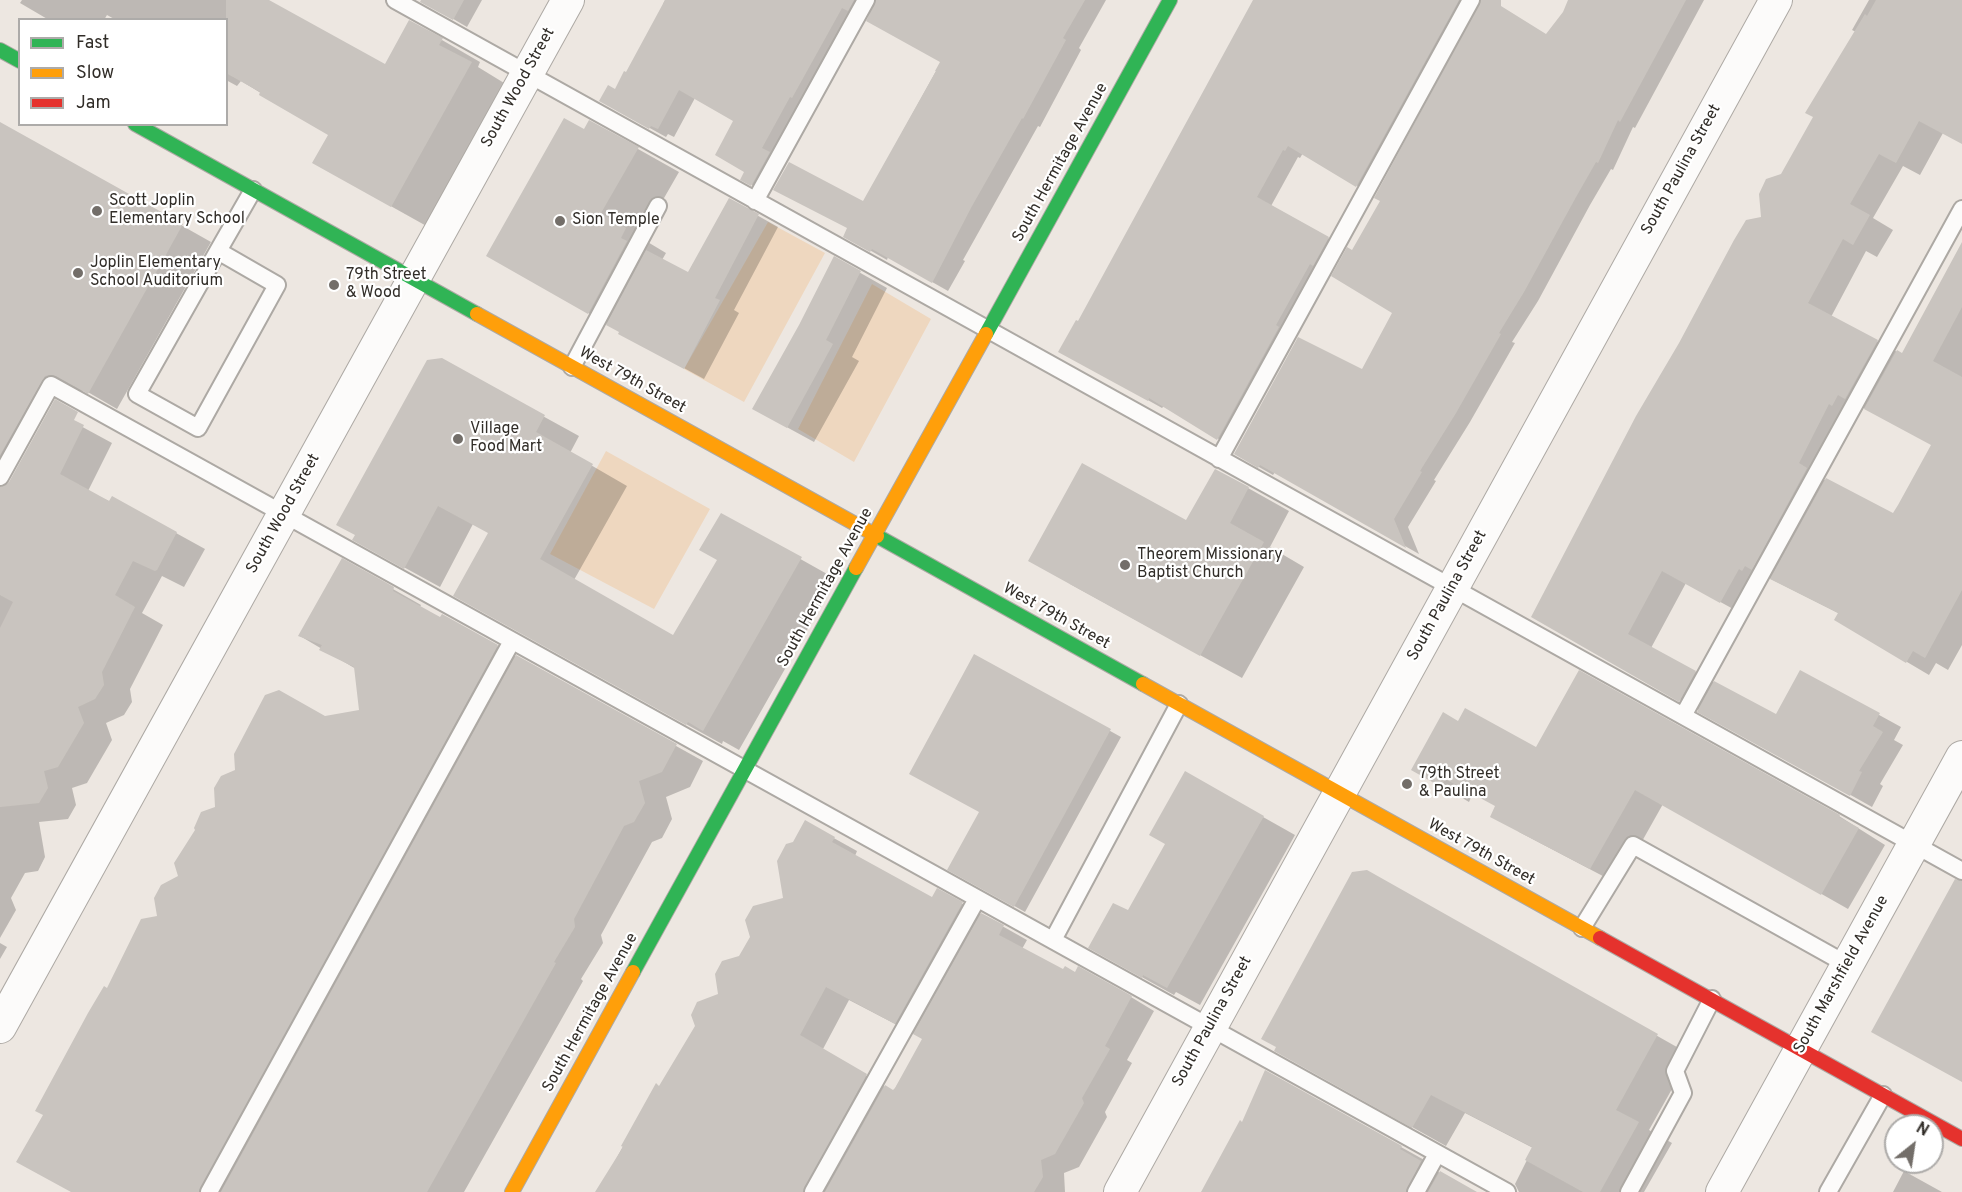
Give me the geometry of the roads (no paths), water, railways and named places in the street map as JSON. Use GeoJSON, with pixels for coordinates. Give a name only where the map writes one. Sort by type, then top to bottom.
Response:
{"type":"FeatureCollection","features":[{"type":"Feature","properties":{"kind":"main road","name":"South Hermitage Avenue"},"geometry":{"type":"LineString","coordinates":[[512,1192],[1170,0]]}},
{"type":"Feature","properties":{"kind":"main road"},"geometry":{"type":"LineString","coordinates":[[0,50],[18,60]]}},
{"type":"Feature","properties":{"kind":"main road","name":"West 79th Street"},"geometry":{"type":"LineString","coordinates":[[139,126],[1962,1139]]}},
{"type":"Feature","properties":{"kind":"street","name":"South Wood Street"},"geometry":{"type":"LineString","coordinates":[[0,1027],[568,0]]}},
{"type":"Feature","properties":{"kind":"street","name":"South Paulina Street"},"geometry":{"type":"LineString","coordinates":[[1120,1192],[1776,0]]}},
{"type":"Feature","properties":{"kind":"street","name":"South Marshfield Avenue"},"geometry":{"type":"LineString","coordinates":[[1722,1192],[1962,757]]}},
{"type":"Feature","properties":{"kind":"lane"},"geometry":{"type":"LineString","coordinates":[[394,0],[1962,871]]}},
{"type":"Feature","properties":{"kind":"lane"},"geometry":{"type":"LineString","coordinates":[[755,201],[866,0]]}},
{"type":"Feature","properties":{"kind":"lane"},"geometry":{"type":"LineString","coordinates":[[1219,459],[1472,0]]}},
{"type":"Feature","properties":{"kind":"lane"},"geometry":{"type":"LineString","coordinates":[[218,251],[277,285],[198,428],[137,394],[218,251],[253,190]]}},
{"type":"Feature","properties":{"kind":"lane"},"geometry":{"type":"LineString","coordinates":[[572,367],[658,206]]}},
{"type":"Feature","properties":{"kind":"lane"},"geometry":{"type":"LineString","coordinates":[[1683,716],[1962,209]]}},
{"type":"Feature","properties":{"kind":"lane"},"geometry":{"type":"LineString","coordinates":[[0,477],[51,385],[1507,1192]]}},
{"type":"Feature","properties":{"kind":"lane"},"geometry":{"type":"LineString","coordinates":[[209,1192],[512,641]]}},
{"type":"Feature","properties":{"kind":"lane"},"geometry":{"type":"LineString","coordinates":[[1053,940],[1179,704]]}},
{"type":"Feature","properties":{"kind":"lane"},"geometry":{"type":"LineString","coordinates":[[1581,927],[1633,845],[1848,965]]}},
{"type":"Feature","properties":{"kind":"lane"},"geometry":{"type":"LineString","coordinates":[[813,1192],[977,898]]}},
{"type":"Feature","properties":{"kind":"lane"},"geometry":{"type":"LineString","coordinates":[[1629,1192],[1683,1093],[1675,1071],[1712,999]]}},
{"type":"Feature","properties":{"kind":"lane"},"geometry":{"type":"LineString","coordinates":[[1828,1192],[1883,1095]]}},
{"type":"Feature","properties":{"kind":"lane"},"geometry":{"type":"LineString","coordinates":[[1416,1192],[1437,1154]]}},
{"type":"Feature","properties":{"kind":"place","name":"Scott Joplin Elementary School"},"geometry":{"type":"Point","coordinates":[97,211]}},
{"type":"Feature","properties":{"kind":"place","name":"Sion Temple"},"geometry":{"type":"Point","coordinates":[560,221]}},
{"type":"Feature","properties":{"kind":"place","name":"Joplin Elementary School Auditorium"},"geometry":{"type":"Point","coordinates":[78,273]}},
{"type":"Feature","properties":{"kind":"place","name":"79th Street & Wood"},"geometry":{"type":"Point","coordinates":[334,285]}},
{"type":"Feature","properties":{"kind":"place","name":"Village Food Mart"},"geometry":{"type":"Point","coordinates":[458,439]}},
{"type":"Feature","properties":{"kind":"place","name":"Theorem Missionary Baptist Church"},"geometry":{"type":"Point","coordinates":[1125,565]}},
{"type":"Feature","properties":{"kind":"place","name":"79th Street & Paulina"},"geometry":{"type":"Point","coordinates":[1407,784]}}]}
